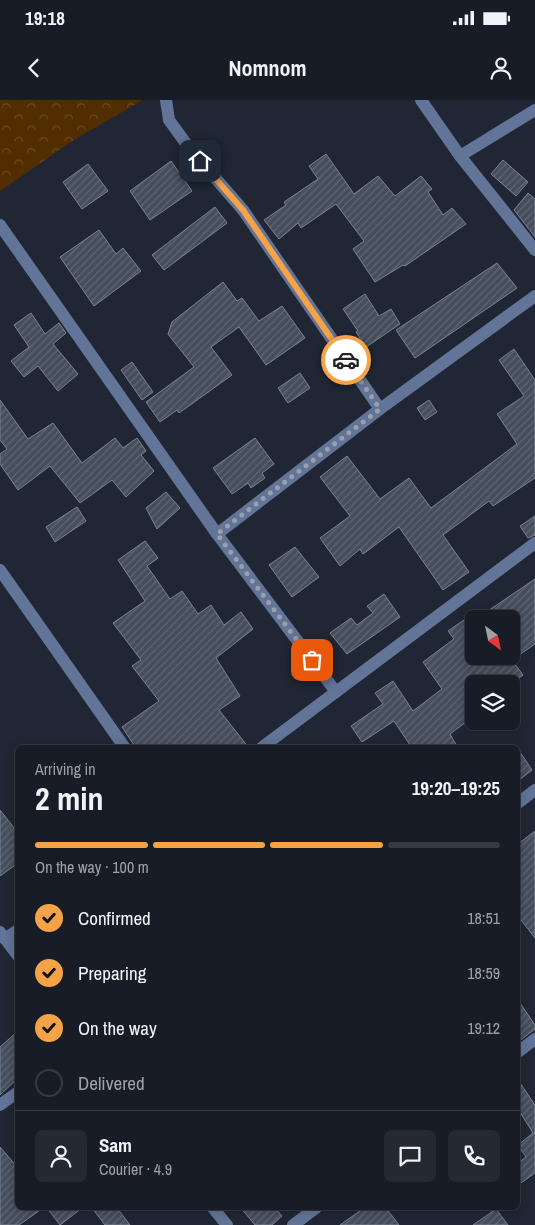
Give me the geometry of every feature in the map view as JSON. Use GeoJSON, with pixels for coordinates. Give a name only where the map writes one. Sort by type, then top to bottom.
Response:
{"type":"FeatureCollection","features":[{"type":"Feature","properties":{"kind":"street"},"geometry":{"type":"LineString","coordinates":[[166,100],[170,120],[185,142],[243,210],[380,409]]}},
{"type":"Feature","properties":{"kind":"street"},"geometry":{"type":"LineString","coordinates":[[421,100],[460,156],[535,250]]}},
{"type":"Feature","properties":{"kind":"street"},"geometry":{"type":"LineString","coordinates":[[460,156],[535,110]]}},
{"type":"Feature","properties":{"kind":"street"},"geometry":{"type":"LineString","coordinates":[[0,225],[217,534],[336,692]]}},
{"type":"Feature","properties":{"kind":"street"},"geometry":{"type":"LineString","coordinates":[[217,534],[380,409],[535,296]]}},
{"type":"Feature","properties":{"kind":"street"},"geometry":{"type":"LineString","coordinates":[[265,745],[535,543]]}},
{"type":"Feature","properties":{"kind":"street"},"geometry":{"type":"LineString","coordinates":[[0,570],[123,745]]}},
{"type":"Feature","properties":{"kind":"street"},"geometry":{"type":"LineString","coordinates":[[520,801],[535,790]]}},
{"type":"Feature","properties":{"kind":"street"},"geometry":{"type":"LineString","coordinates":[[15,931],[2,936],[15,952]]}},
{"type":"Feature","properties":{"kind":"street"},"geometry":{"type":"LineString","coordinates":[[520,1050],[535,1039]]}},
{"type":"Feature","properties":{"kind":"street"},"geometry":{"type":"LineString","coordinates":[[0,1105],[15,1094]]}},
{"type":"Feature","properties":{"kind":"street"},"geometry":{"type":"LineString","coordinates":[[215,1210],[227,1225]]}},
{"type":"Feature","properties":{"kind":"street"},"geometry":{"type":"LineString","coordinates":[[293,1225],[313,1210]]}},
{"type":"Feature","properties":{"kind":"green space"},"geometry":{"type":"Polygon","coordinates":[[[0,100],[143,100],[77,138],[0,191],[0,100]]]}},
{"type":"Feature","properties":{"kind":"building"},"geometry":{"type":"Polygon","coordinates":[[[326,154],[354,194],[378,176],[395,196],[421,176],[432,189],[428,192],[443,215],[452,208],[466,224],[405,266],[403,265],[375,282],[353,249],[364,241],[336,204],[301,228],[298,223],[279,239],[264,220],[286,205],[284,202],[318,179],[309,166],[326,154]]]}},
{"type":"Feature","properties":{"kind":"building"},"geometry":{"type":"Polygon","coordinates":[[[503,160],[528,182],[516,196],[491,174],[503,160]]]}},
{"type":"Feature","properties":{"kind":"building"},"geometry":{"type":"Polygon","coordinates":[[[171,161],[192,191],[150,220],[130,191],[171,161]]]}},
{"type":"Feature","properties":{"kind":"building"},"geometry":{"type":"Polygon","coordinates":[[[88,164],[108,191],[82,209],[63,182],[88,164]]]}},
{"type":"Feature","properties":{"kind":"building"},"geometry":{"type":"Polygon","coordinates":[[[528,193],[535,199],[535,237],[514,210],[528,193]]]}},
{"type":"Feature","properties":{"kind":"building"},"geometry":{"type":"Polygon","coordinates":[[[215,207],[227,223],[164,270],[152,255],[215,207]]]}},
{"type":"Feature","properties":{"kind":"building"},"geometry":{"type":"Polygon","coordinates":[[[99,230],[116,254],[123,248],[141,271],[94,306],[60,257],[99,230]]]}},
{"type":"Feature","properties":{"kind":"building"},"geometry":{"type":"Polygon","coordinates":[[[497,263],[517,288],[415,358],[396,330],[497,263]]]}},
{"type":"Feature","properties":{"kind":"building"},"geometry":{"type":"Polygon","coordinates":[[[223,282],[237,301],[242,298],[259,321],[282,306],[305,338],[266,365],[239,327],[211,347],[232,375],[179,413],[177,410],[160,422],[146,402],[194,367],[168,334],[172,322],[223,282]]]}},
{"type":"Feature","properties":{"kind":"building"},"geometry":{"type":"Polygon","coordinates":[[[365,294],[379,316],[391,309],[400,324],[366,347],[343,309],[365,294]]]}},
{"type":"Feature","properties":{"kind":"building"},"geometry":{"type":"Polygon","coordinates":[[[31,313],[45,334],[59,323],[66,333],[53,344],[78,374],[58,391],[38,366],[24,377],[11,361],[29,347],[14,325],[31,313]]]}},
{"type":"Feature","properties":{"kind":"building"},"geometry":{"type":"Polygon","coordinates":[[[514,349],[535,380],[535,478],[493,506],[489,501],[443,535],[469,572],[443,590],[399,527],[363,554],[360,549],[340,566],[320,538],[350,516],[320,477],[347,456],[380,499],[409,478],[431,508],[517,444],[497,414],[524,396],[499,360],[514,349]]]}},
{"type":"Feature","properties":{"kind":"building"},"geometry":{"type":"Polygon","coordinates":[[[132,362],[153,392],[142,400],[121,370],[132,362]]]}},
{"type":"Feature","properties":{"kind":"building"},"geometry":{"type":"Polygon","coordinates":[[[300,373],[310,388],[288,403],[278,388],[300,373]]]}},
{"type":"Feature","properties":{"kind":"building"},"geometry":{"type":"Polygon","coordinates":[[[0,400],[28,439],[53,423],[82,463],[115,438],[123,448],[137,438],[146,451],[141,455],[154,471],[126,497],[112,480],[80,503],[50,466],[18,490],[0,464],[0,454],[7,449],[0,440],[0,400]]]}},
{"type":"Feature","properties":{"kind":"building"},"geometry":{"type":"Polygon","coordinates":[[[429,400],[437,412],[425,420],[417,408],[429,400]]]}},
{"type":"Feature","properties":{"kind":"building"},"geometry":{"type":"Polygon","coordinates":[[[255,438],[274,464],[262,473],[265,478],[251,488],[248,483],[232,494],[213,468],[255,438]]]}},
{"type":"Feature","properties":{"kind":"building"},"geometry":{"type":"Polygon","coordinates":[[[166,492],[180,508],[157,529],[146,508],[166,492]]]}},
{"type":"Feature","properties":{"kind":"building"},"geometry":{"type":"Polygon","coordinates":[[[77,507],[86,521],[55,542],[46,527],[77,507]]]}},
{"type":"Feature","properties":{"kind":"building"},"geometry":{"type":"Polygon","coordinates":[[[535,516],[535,535],[528,538],[520,526],[535,516]]]}},
{"type":"Feature","properties":{"kind":"building"},"geometry":{"type":"Polygon","coordinates":[[[145,541],[158,558],[147,566],[170,599],[182,591],[198,614],[211,605],[224,625],[241,612],[253,629],[216,658],[240,696],[219,710],[247,745],[134,745],[122,727],[159,701],[132,666],[141,660],[113,623],[145,601],[118,560],[145,541]]]}},
{"type":"Feature","properties":{"kind":"building"},"geometry":{"type":"Polygon","coordinates":[[[295,547],[319,577],[292,597],[269,565],[295,547]]]}},
{"type":"Feature","properties":{"kind":"building"},"geometry":{"type":"Polygon","coordinates":[[[535,579],[535,644],[520,654],[520,610],[489,610],[535,579]]]}},
{"type":"Feature","properties":{"kind":"building"},"geometry":{"type":"Polygon","coordinates":[[[384,594],[400,617],[347,654],[330,633],[351,618],[357,625],[373,613],[367,606],[384,594]]]}},
{"type":"Feature","properties":{"kind":"building"},"geometry":{"type":"Polygon","coordinates":[[[465,619],[465,665],[516,665],[523,675],[520,677],[520,675],[465,675],[465,723],[450,734],[456,745],[410,745],[394,721],[362,742],[351,726],[383,704],[375,693],[393,681],[413,711],[442,689],[423,662],[454,639],[448,631],[465,619]]]}},
{"type":"Feature","properties":{"kind":"building"},"geometry":{"type":"Polygon","coordinates":[[[520,752],[532,770],[520,779],[520,752]]]}},
{"type":"Feature","properties":{"kind":"building"},"geometry":{"type":"Polygon","coordinates":[[[0,810],[15,829],[15,865],[0,876],[0,810]]]}},
{"type":"Feature","properties":{"kind":"building"},"geometry":{"type":"Polygon","coordinates":[[[535,831],[535,938],[520,919],[520,842],[535,831]]]}},
{"type":"Feature","properties":{"kind":"building"},"geometry":{"type":"Polygon","coordinates":[[[520,1003],[535,1025],[535,1029],[520,1040],[520,1003]]]}},
{"type":"Feature","properties":{"kind":"building"},"geometry":{"type":"Polygon","coordinates":[[[15,1034],[15,1081],[0,1095],[0,1047],[15,1034]]]}},
{"type":"Feature","properties":{"kind":"building"},"geometry":{"type":"Polygon","coordinates":[[[520,1083],[535,1105],[535,1173],[520,1184],[520,1162],[526,1157],[520,1148],[520,1143],[533,1133],[520,1112],[520,1083]]]}},
{"type":"Feature","properties":{"kind":"building"},"geometry":{"type":"Polygon","coordinates":[[[0,1147],[15,1164],[15,1210],[40,1210],[19,1225],[0,1225],[0,1147]]]}},
{"type":"Feature","properties":{"kind":"building"},"geometry":{"type":"Polygon","coordinates":[[[49,1210],[79,1210],[60,1225],[49,1210]]]}},
{"type":"Feature","properties":{"kind":"building"},"geometry":{"type":"Polygon","coordinates":[[[94,1210],[119,1210],[130,1225],[105,1225],[94,1210]]]}},
{"type":"Feature","properties":{"kind":"building"},"geometry":{"type":"Polygon","coordinates":[[[243,1210],[277,1210],[282,1216],[272,1225],[255,1225],[243,1210]]]}},
{"type":"Feature","properties":{"kind":"building"},"geometry":{"type":"Polygon","coordinates":[[[361,1210],[388,1210],[399,1225],[340,1225],[361,1210]]]}},
{"type":"Feature","properties":{"kind":"building"},"geometry":{"type":"Polygon","coordinates":[[[497,1210],[508,1225],[473,1225],[497,1210]]]}},
{"type":"Feature","properties":{"kind":"way so far"},"geometry":{"type":"LineString","coordinates":[[312,660],[217,534],[380,409],[346,360]]}},
{"type":"Feature","properties":{"kind":"route"},"geometry":{"type":"LineString","coordinates":[[200,161],[243,210],[346,360]]}}]}
